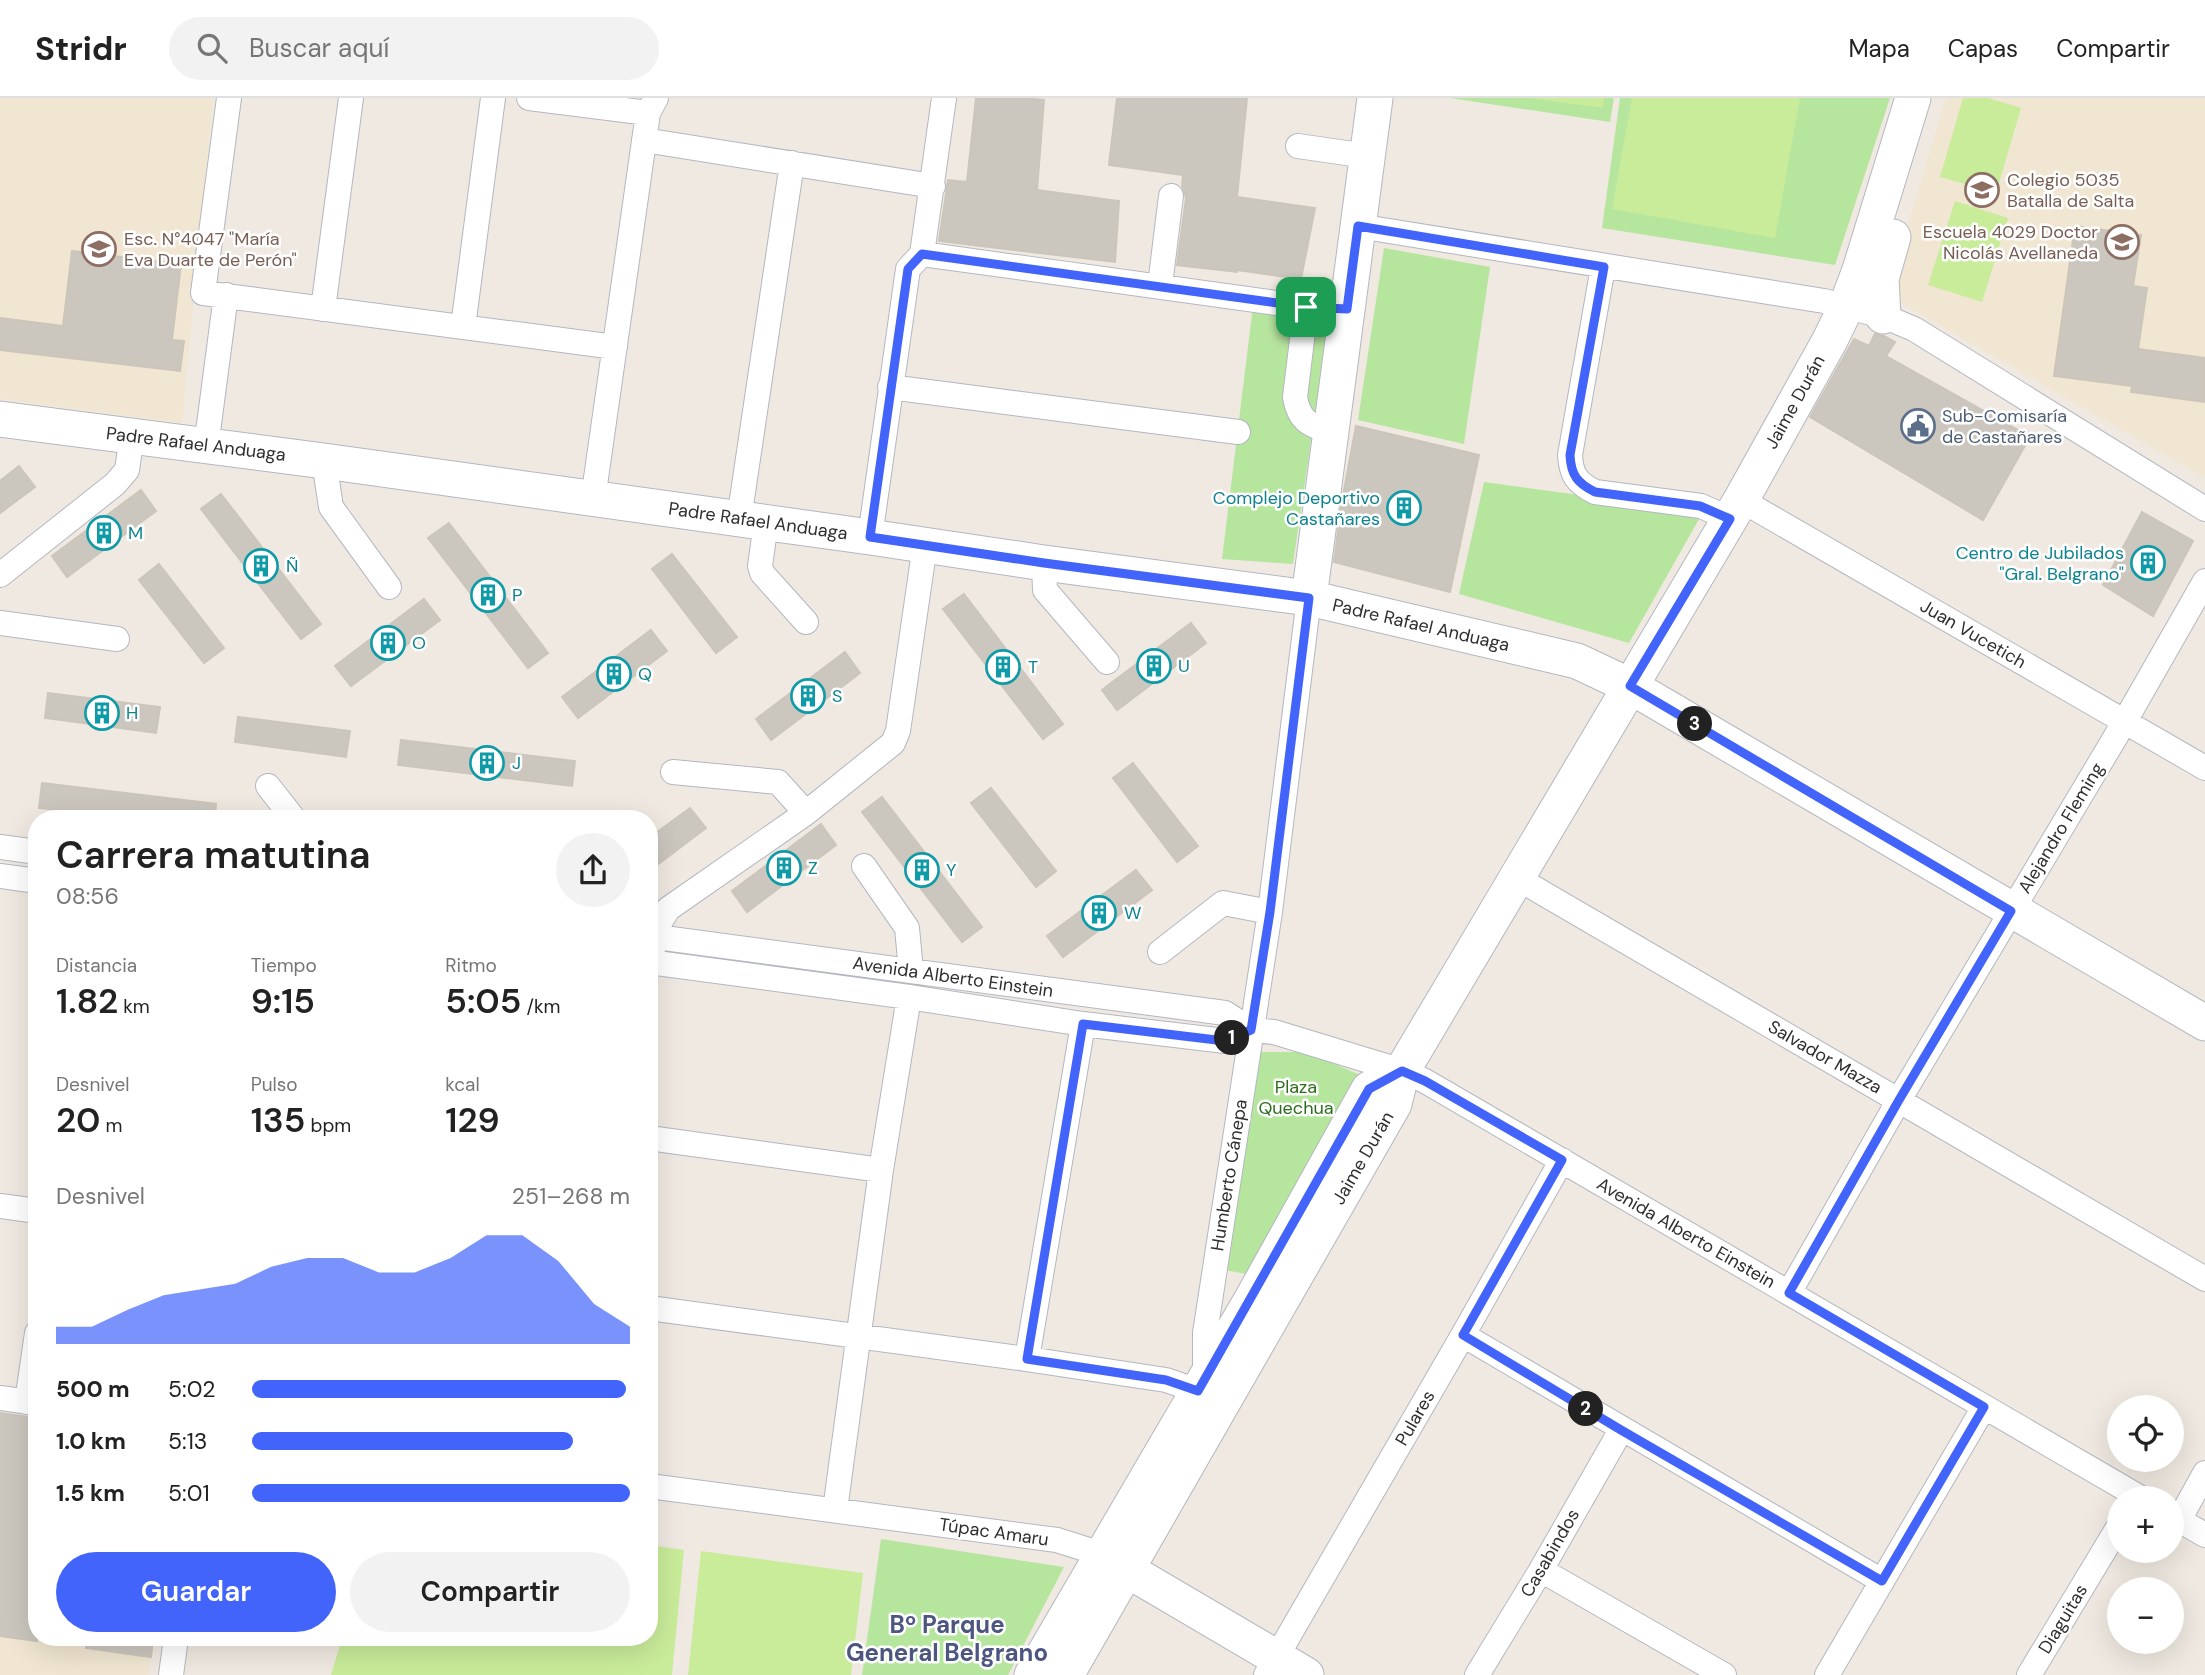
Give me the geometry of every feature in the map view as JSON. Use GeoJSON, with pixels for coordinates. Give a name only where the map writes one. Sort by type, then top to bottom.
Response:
{"type":"FeatureCollection","features":[{"type":"Feature","properties":{"kind":"street"},"geometry":{"type":"LineString","coordinates":[[229,98],[203,293],[615,347]]}},
{"type":"Feature","properties":{"kind":"street"},"geometry":{"type":"LineString","coordinates":[[323,309],[351,98]]}},
{"type":"Feature","properties":{"kind":"street"},"geometry":{"type":"LineString","coordinates":[[463,327],[493,98]]}},
{"type":"Feature","properties":{"kind":"street"},"geometry":{"type":"LineString","coordinates":[[529,98],[652,106],[644,140],[593,499]]}},
{"type":"Feature","properties":{"kind":"street"},"geometry":{"type":"LineString","coordinates":[[870,537],[908,269],[922,254],[944,98]]}},
{"type":"Feature","properties":{"kind":"street","name":"Humberto Cánepa"},"geometry":{"type":"LineString","coordinates":[[1202,1385],[1205,1333],[1270,912],[1375,98]]}},
{"type":"Feature","properties":{"kind":"street","name":"Jaime Durán"},"geometry":{"type":"LineString","coordinates":[[1032,1675],[1113,1562],[1394,1104],[1402,1071],[1735,509],[1830,340],[1860,270],[1913,98]]}},
{"type":"Feature","properties":{"kind":"street"},"geometry":{"type":"LineString","coordinates":[[1882,316],[1881,279],[1884,264],[1936,98]]}},
{"type":"Feature","properties":{"kind":"street"},"geometry":{"type":"LineString","coordinates":[[644,140],[933,186]]}},
{"type":"Feature","properties":{"kind":"street"},"geometry":{"type":"LineString","coordinates":[[1298,145],[1367,156]]}},
{"type":"Feature","properties":{"kind":"street"},"geometry":{"type":"LineString","coordinates":[[792,163],[752,521],[762,573],[806,622]]}},
{"type":"Feature","properties":{"kind":"street"},"geometry":{"type":"LineString","coordinates":[[1160,285],[1171,196]]}},
{"type":"Feature","properties":{"kind":"street"},"geometry":{"type":"LineString","coordinates":[[1358,226],[1824,301],[1882,316],[1914,329],[2205,509]]}},
{"type":"Feature","properties":{"kind":"street"},"geometry":{"type":"LineString","coordinates":[[922,254],[1306,307],[1347,309]]}},
{"type":"Feature","properties":{"kind":"street","name":"Juan Vucetich"},"geometry":{"type":"LineString","coordinates":[[1604,267],[1570,455],[1570,468],[1580,485],[1595,492],[1735,509],[2205,768]]}},
{"type":"Feature","properties":{"kind":"street"},"geometry":{"type":"LineString","coordinates":[[206,447],[226,296]]}},
{"type":"Feature","properties":{"kind":"street"},"geometry":{"type":"LineString","coordinates":[[1306,307],[1295,397],[1297,408],[1311,426],[1331,432]]}},
{"type":"Feature","properties":{"kind":"street"},"geometry":{"type":"LineString","coordinates":[[890,387],[1238,432]]}},
{"type":"Feature","properties":{"kind":"street","name":"Padre Rafael Anduaga"},"geometry":{"type":"LineString","coordinates":[[0,419],[324,461],[1309,598],[1577,661],[1630,686],[2205,1023]]}},
{"type":"Feature","properties":{"kind":"street"},"geometry":{"type":"LineString","coordinates":[[0,575],[115,484],[127,470],[132,436]]}},
{"type":"Feature","properties":{"kind":"street"},"geometry":{"type":"LineString","coordinates":[[324,461],[331,507],[389,587]]}},
{"type":"Feature","properties":{"kind":"street"},"geometry":{"type":"LineString","coordinates":[[658,924],[668,909],[806,813],[893,743],[898,731],[925,545]]}},
{"type":"Feature","properties":{"kind":"street"},"geometry":{"type":"LineString","coordinates":[[1044,563],[1045,590],[1107,662]]}},
{"type":"Feature","properties":{"kind":"street","name":"Alejandro Fleming"},"geometry":{"type":"LineString","coordinates":[[1789,1293],[1899,1100],[2205,581]]}},
{"type":"Feature","properties":{"kind":"street"},"geometry":{"type":"LineString","coordinates":[[0,623],[117,639]]}},
{"type":"Feature","properties":{"kind":"street"},"geometry":{"type":"LineString","coordinates":[[673,772],[778,782],[806,813]]}},
{"type":"Feature","properties":{"kind":"street"},"geometry":{"type":"LineString","coordinates":[[268,786],[287,810]]}},
{"type":"Feature","properties":{"kind":"street"},"geometry":{"type":"LineString","coordinates":[[0,847],[28,851]]}},
{"type":"Feature","properties":{"kind":"street"},"geometry":{"type":"LineString","coordinates":[[864,866],[907,928],[911,971]]}},
{"type":"Feature","properties":{"kind":"street"},"geometry":{"type":"LineString","coordinates":[[0,876],[28,880]]}},
{"type":"Feature","properties":{"kind":"street","name":"Salvador Mazza"},"geometry":{"type":"LineString","coordinates":[[1517,878],[2205,1279]]}},
{"type":"Feature","properties":{"kind":"street"},"geometry":{"type":"LineString","coordinates":[[1160,952],[1223,904],[1270,912]]}},
{"type":"Feature","properties":{"kind":"street","name":"Avenida Alberto Einstein"},"geometry":{"type":"LineString","coordinates":[[658,938],[1225,1013],[1251,1030],[1290,1036],[1402,1071],[1425,1081],[1562,1160],[2119,1486]]}},
{"type":"Feature","properties":{"kind":"street","name":"Avenida Alberto Einstein"},"geometry":{"type":"LineString","coordinates":[[658,963],[1083,1024],[1225,1041],[1251,1030]]}},
{"type":"Feature","properties":{"kind":"street"},"geometry":{"type":"LineString","coordinates":[[835,1510],[881,1170],[909,997]]}},
{"type":"Feature","properties":{"kind":"street"},"geometry":{"type":"LineString","coordinates":[[1027,1359],[1083,1024]]}},
{"type":"Feature","properties":{"kind":"street","name":"Jaime Durán"},"geometry":{"type":"LineString","coordinates":[[1113,1562],[1202,1385],[1369,1089],[1402,1071]]}},
{"type":"Feature","properties":{"kind":"street"},"geometry":{"type":"LineString","coordinates":[[658,1139],[881,1170]]}},
{"type":"Feature","properties":{"kind":"street","name":"Pulares"},"geometry":{"type":"LineString","coordinates":[[1271,1666],[1562,1160]]}},
{"type":"Feature","properties":{"kind":"street"},"geometry":{"type":"LineString","coordinates":[[0,1206],[28,1210]]}},
{"type":"Feature","properties":{"kind":"street"},"geometry":{"type":"LineString","coordinates":[[658,1309],[859,1335],[1202,1385]]}},
{"type":"Feature","properties":{"kind":"street"},"geometry":{"type":"LineString","coordinates":[[1463,1335],[1882,1581]]}},
{"type":"Feature","properties":{"kind":"street"},"geometry":{"type":"LineString","coordinates":[[0,1398],[28,1402]]}},
{"type":"Feature","properties":{"kind":"street"},"geometry":{"type":"LineString","coordinates":[[1827,1675],[1984,1407]]}},
{"type":"Feature","properties":{"kind":"street","name":"Casabindos"},"geometry":{"type":"LineString","coordinates":[[1477,1675],[1621,1430]]}},
{"type":"Feature","properties":{"kind":"street"},"geometry":{"type":"LineString","coordinates":[[2184,1504],[2205,1473]]}},
{"type":"Feature","properties":{"kind":"street","name":"Túpac Amaru"},"geometry":{"type":"LineString","coordinates":[[658,1487],[1057,1540],[1113,1562],[1271,1666],[1306,1675]]}},
{"type":"Feature","properties":{"kind":"street"},"geometry":{"type":"LineString","coordinates":[[2184,1523],[2205,1535]]}},
{"type":"Feature","properties":{"kind":"street","name":"Diaguitas"},"geometry":{"type":"LineString","coordinates":[[2039,1671],[2107,1549]]}},
{"type":"Feature","properties":{"kind":"street"},"geometry":{"type":"LineString","coordinates":[[1066,1675],[1113,1562]]}},
{"type":"Feature","properties":{"kind":"street"},"geometry":{"type":"LineString","coordinates":[[1541,1570],[1724,1675]]}},
{"type":"Feature","properties":{"kind":"street"},"geometry":{"type":"LineString","coordinates":[[171,1675],[175,1646]]}},
{"type":"Feature","properties":{"kind":"shaded area","name":"Esc. N°4047 \"María Eva Duarte de Perón\""},"geometry":{"type":"Polygon","coordinates":[[[0,98],[213,98],[182,423],[0,399],[0,98]]]}},
{"type":"Feature","properties":{"kind":"shaded area","name":"Escuela 4029 Doctor Nicolás Avellaneda"},"geometry":{"type":"Polygon","coordinates":[[[1946,98],[2205,98],[2205,478],[1898,301],[1890,283],[1946,98]]]}},
{"type":"Feature","properties":{"kind":"shaded area"},"geometry":{"type":"Polygon","coordinates":[[[0,1636],[28,1640],[28,1646],[72,1646],[151,1657],[148,1675],[0,1675],[0,1636]]]}},
{"type":"Feature","properties":{"kind":"green space"},"geometry":{"type":"Polygon","coordinates":[[[1450,98],[1614,98],[1610,122],[1450,98]]]}},
{"type":"Feature","properties":{"kind":"green space"},"geometry":{"type":"Polygon","coordinates":[[[1529,98],[1604,98],[1603,108],[1529,98]]]}},
{"type":"Feature","properties":{"kind":"green space"},"geometry":{"type":"Polygon","coordinates":[[[1620,98],[1890,98],[1835,265],[1602,228],[1620,98]]]}},
{"type":"Feature","properties":{"kind":"green space"},"geometry":{"type":"Polygon","coordinates":[[[1632,98],[1800,98],[1775,238],[1612,209],[1632,98]]]}},
{"type":"Feature","properties":{"kind":"green space"},"geometry":{"type":"Polygon","coordinates":[[[1963,98],[1988,98],[2021,108],[1996,193],[1940,177],[1963,98]]]}},
{"type":"Feature","properties":{"kind":"green space"},"geometry":{"type":"Polygon","coordinates":[[[1955,201],[2008,218],[1982,302],[1928,285],[1955,201]]]}},
{"type":"Feature","properties":{"kind":"green space"},"geometry":{"type":"Polygon","coordinates":[[[1384,248],[1490,267],[1464,444],[1358,420],[1384,248]]]}},
{"type":"Feature","properties":{"kind":"green space"},"geometry":{"type":"Polygon","coordinates":[[[1253,306],[1329,317],[1293,564],[1222,559],[1253,306]]]}},
{"type":"Feature","properties":{"kind":"green space"},"geometry":{"type":"Polygon","coordinates":[[[1484,482],[1703,512],[1629,643],[1459,594],[1484,482]]]}},
{"type":"Feature","properties":{"kind":"green space","name":"Plaza Quechua"},"geometry":{"type":"Polygon","coordinates":[[[1257,1052],[1307,1052],[1360,1075],[1246,1274],[1225,1270],[1257,1052]]]}},
{"type":"Feature","properties":{"kind":"green space"},"geometry":{"type":"Polygon","coordinates":[[[881,1539],[1064,1567],[1008,1675],[862,1675],[881,1539]]]}},
{"type":"Feature","properties":{"kind":"green space"},"geometry":{"type":"Polygon","coordinates":[[[658,1546],[684,1550],[672,1675],[331,1675],[340,1646],[658,1646],[658,1546]]]}},
{"type":"Feature","properties":{"kind":"green space"},"geometry":{"type":"Polygon","coordinates":[[[701,1551],[863,1573],[851,1675],[688,1675],[701,1551]]]}},
{"type":"Feature","properties":{"kind":"building"},"geometry":{"type":"Polygon","coordinates":[[[976,98],[1044,100],[1037,190],[1119,201],[1115,262],[939,241],[948,180],[967,182],[976,98]]]}},
{"type":"Feature","properties":{"kind":"building"},"geometry":{"type":"Polygon","coordinates":[[[1117,98],[1247,98],[1237,197],[1315,208],[1301,279],[1177,265],[1186,198],[1182,186],[1183,175],[1109,165],[1117,98]]]}},
{"type":"Feature","properties":{"kind":"building"},"geometry":{"type":"Polygon","coordinates":[[[2075,226],[2141,235],[2133,286],[2147,288],[2138,349],[2205,358],[2205,402],[2131,392],[2132,386],[2054,376],[2075,226]]]}},
{"type":"Feature","properties":{"kind":"building"},"geometry":{"type":"Polygon","coordinates":[[[72,251],[181,264],[172,340],[184,341],[180,371],[0,350],[0,318],[63,326],[72,251]]]}},
{"type":"Feature","properties":{"kind":"building","name":"Sub-Comisaría de Castañares"},"geometry":{"type":"Polygon","coordinates":[[[1875,334],[1895,342],[1886,356],[2030,437],[1983,520],[1810,417],[1854,339],[1869,346],[1875,334]]]}},
{"type":"Feature","properties":{"kind":"building","name":"Complejo Deportivo Castañares"},"geometry":{"type":"Polygon","coordinates":[[[1356,426],[1479,455],[1450,592],[1334,562],[1356,426]]]}},
{"type":"Feature","properties":{"kind":"building"},"geometry":{"type":"Polygon","coordinates":[[[19,466],[35,487],[0,513],[0,481],[19,466]]]}},
{"type":"Feature","properties":{"kind":"building","name":"M"},"geometry":{"type":"Polygon","coordinates":[[[141,490],[156,511],[67,577],[52,556],[141,490]]]}},
{"type":"Feature","properties":{"kind":"building","name":"Ñ"},"geometry":{"type":"Polygon","coordinates":[[[221,494],[321,624],[301,639],[201,509],[221,494]]]}},
{"type":"Feature","properties":{"kind":"building","name":"Centro de Jubilados \"Gral. Belgrano\""},"geometry":{"type":"Polygon","coordinates":[[[2142,512],[2193,541],[2153,616],[2103,585],[2142,512]]]}},
{"type":"Feature","properties":{"kind":"building","name":"P"},"geometry":{"type":"Polygon","coordinates":[[[449,523],[548,653],[528,668],[428,538],[449,523]]]}},
{"type":"Feature","properties":{"kind":"building"},"geometry":{"type":"Polygon","coordinates":[[[672,554],[737,637],[716,653],[652,569],[672,554]]]}},
{"type":"Feature","properties":{"kind":"building"},"geometry":{"type":"Polygon","coordinates":[[[159,564],[224,648],[204,663],[139,580],[159,564]]]}},
{"type":"Feature","properties":{"kind":"building","name":"T"},"geometry":{"type":"Polygon","coordinates":[[[964,594],[1063,724],[1043,739],[943,609],[964,594]]]}},
{"type":"Feature","properties":{"kind":"building","name":"O"},"geometry":{"type":"Polygon","coordinates":[[[424,599],[440,620],[351,686],[335,666],[424,599]]]}},
{"type":"Feature","properties":{"kind":"building","name":"U"},"geometry":{"type":"Polygon","coordinates":[[[1191,623],[1206,643],[1117,710],[1102,690],[1191,623]]]}},
{"type":"Feature","properties":{"kind":"building","name":"Q"},"geometry":{"type":"Polygon","coordinates":[[[651,630],[667,651],[578,718],[562,697],[651,630]]]}},
{"type":"Feature","properties":{"kind":"building","name":"S"},"geometry":{"type":"Polygon","coordinates":[[[845,652],[860,673],[771,740],[756,719],[845,652]]]}},
{"type":"Feature","properties":{"kind":"building","name":"H"},"geometry":{"type":"Polygon","coordinates":[[[48,693],[160,707],[156,733],[45,718],[48,693]]]}},
{"type":"Feature","properties":{"kind":"building"},"geometry":{"type":"Polygon","coordinates":[[[238,717],[350,731],[346,757],[235,742],[238,717]]]}},
{"type":"Feature","properties":{"kind":"building","name":"J"},"geometry":{"type":"Polygon","coordinates":[[[401,740],[575,761],[572,786],[398,765],[401,740]]]}},
{"type":"Feature","properties":{"kind":"building"},"geometry":{"type":"Polygon","coordinates":[[[1133,763],[1198,846],[1177,862],[1113,778],[1133,763]]]}},
{"type":"Feature","properties":{"kind":"building"},"geometry":{"type":"Polygon","coordinates":[[[42,783],[216,804],[216,810],[39,808],[42,783]]]}},
{"type":"Feature","properties":{"kind":"building"},"geometry":{"type":"Polygon","coordinates":[[[991,788],[1056,871],[1036,887],[971,803],[991,788]]]}},
{"type":"Feature","properties":{"kind":"building","name":"Y"},"geometry":{"type":"Polygon","coordinates":[[[882,797],[982,927],[962,942],[862,812],[882,797]]]}},
{"type":"Feature","properties":{"kind":"building"},"geometry":{"type":"Polygon","coordinates":[[[690,808],[706,828],[658,864],[658,831],[690,808]]]}},
{"type":"Feature","properties":{"kind":"building","name":"Z"},"geometry":{"type":"Polygon","coordinates":[[[821,824],[836,845],[747,912],[732,891],[821,824]]]}},
{"type":"Feature","properties":{"kind":"building","name":"W"},"geometry":{"type":"Polygon","coordinates":[[[1136,870],[1152,890],[1063,957],[1047,936],[1136,870]]]}},
{"type":"Feature","properties":{"kind":"building"},"geometry":{"type":"Polygon","coordinates":[[[0,1413],[28,1417],[28,1640],[0,1636],[0,1413]]]}},
{"type":"Feature","properties":{"kind":"building"},"geometry":{"type":"Polygon","coordinates":[[[86,1646],[152,1646],[151,1657],[86,1646]]]}},
{"type":"Feature","properties":{"kind":"place","name":"Colegio 5035 Batalla de Salta"},"geometry":{"type":"Point","coordinates":[1982,190]}},
{"type":"Feature","properties":{"kind":"place","name":"Escuela 4029 Doctor Nicolás Avellaneda"},"geometry":{"type":"Point","coordinates":[2122,242]}},
{"type":"Feature","properties":{"kind":"place","name":"Esc. N°4047 \"María Eva Duarte de Perón\""},"geometry":{"type":"Point","coordinates":[99,249]}},
{"type":"Feature","properties":{"kind":"place","name":"Sub-Comisaría de Castañares"},"geometry":{"type":"Point","coordinates":[1918,426]}},
{"type":"Feature","properties":{"kind":"place","name":"Complejo Deportivo Castañares"},"geometry":{"type":"Point","coordinates":[1404,508]}},
{"type":"Feature","properties":{"kind":"place","name":"M"},"geometry":{"type":"Point","coordinates":[104,533]}},
{"type":"Feature","properties":{"kind":"place","name":"Centro de Jubilados \"Gral. Belgrano\""},"geometry":{"type":"Point","coordinates":[2148,563]}},
{"type":"Feature","properties":{"kind":"place","name":"Ñ"},"geometry":{"type":"Point","coordinates":[261,566]}},
{"type":"Feature","properties":{"kind":"place","name":"P"},"geometry":{"type":"Point","coordinates":[488,595]}},
{"type":"Feature","properties":{"kind":"place","name":"O"},"geometry":{"type":"Point","coordinates":[388,643]}},
{"type":"Feature","properties":{"kind":"place","name":"U"},"geometry":{"type":"Point","coordinates":[1154,666]}},
{"type":"Feature","properties":{"kind":"place","name":"T"},"geometry":{"type":"Point","coordinates":[1003,667]}},
{"type":"Feature","properties":{"kind":"place","name":"Q"},"geometry":{"type":"Point","coordinates":[614,674]}},
{"type":"Feature","properties":{"kind":"place","name":"S"},"geometry":{"type":"Point","coordinates":[808,696]}},
{"type":"Feature","properties":{"kind":"place","name":"H"},"geometry":{"type":"Point","coordinates":[102,713]}},
{"type":"Feature","properties":{"kind":"place","name":"J"},"geometry":{"type":"Point","coordinates":[487,763]}},
{"type":"Feature","properties":{"kind":"place","name":"Z"},"geometry":{"type":"Point","coordinates":[784,868]}},
{"type":"Feature","properties":{"kind":"place","name":"Y"},"geometry":{"type":"Point","coordinates":[922,870]}},
{"type":"Feature","properties":{"kind":"place","name":"W"},"geometry":{"type":"Point","coordinates":[1099,913]}},
{"type":"Feature","properties":{"kind":"district","name":"Bº Parque General Belgrano"},"geometry":{"type":"Point","coordinates":[947,1639]}},
{"type":"Feature","properties":{"kind":"route"},"geometry":{"type":"LineString","coordinates":[[1358,226],[1604,267],[1570,455],[1570,468],[1574,477],[1580,485],[1595,492],[1700,506],[1730,519],[1630,686],[2011,911],[1789,1293],[1984,1407],[1882,1581],[1463,1335],[1562,1160],[1425,1081],[1402,1071],[1369,1089],[1198,1391],[1166,1380],[1027,1359],[1083,1024],[1225,1041],[1251,1030],[1270,912],[1309,598],[870,537],[908,269],[922,254],[1306,307],[1347,309],[1358,226]]}}]}
